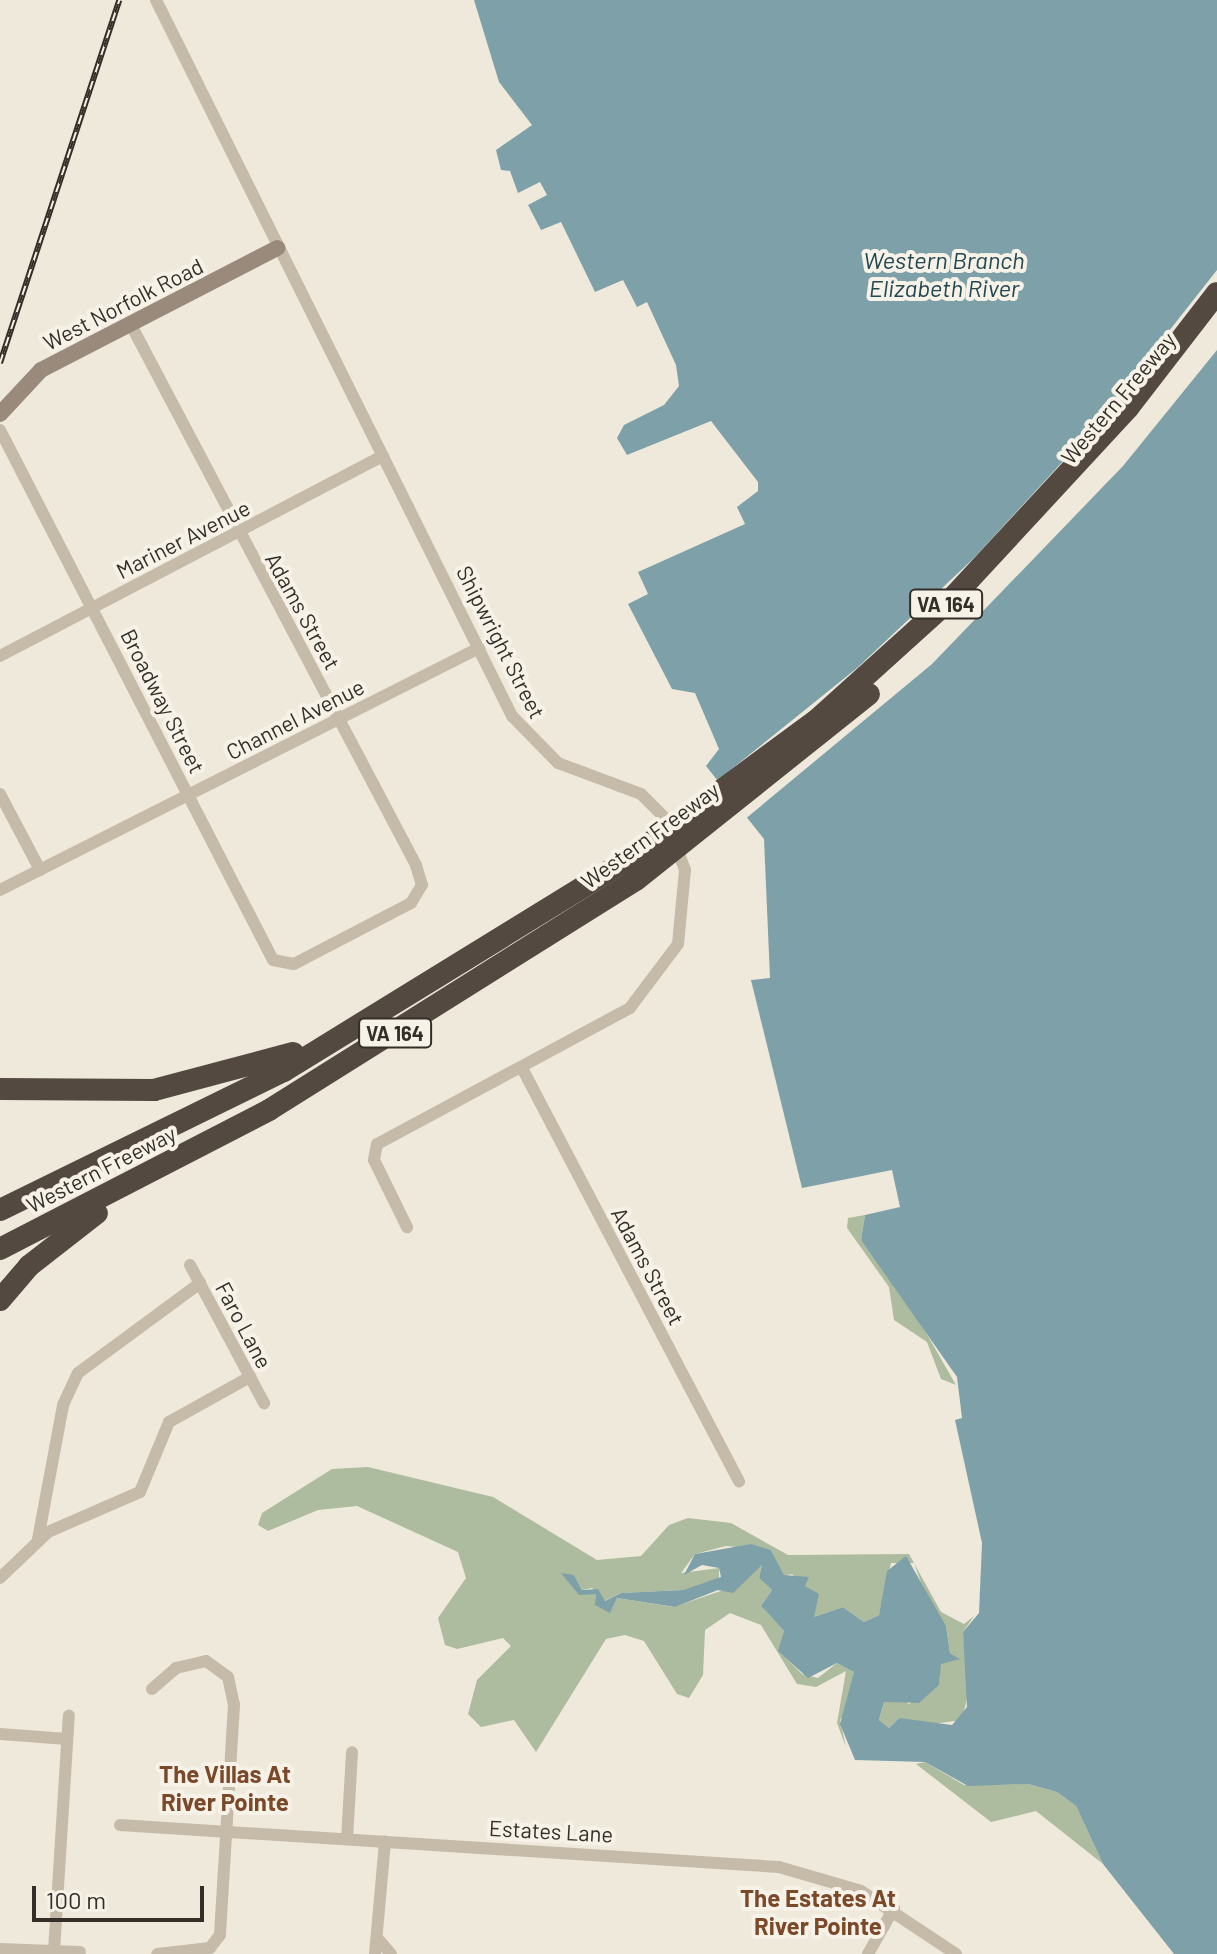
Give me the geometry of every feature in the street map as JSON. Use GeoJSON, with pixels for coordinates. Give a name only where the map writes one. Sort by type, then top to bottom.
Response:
{"type":"FeatureCollection","features":[{"type":"Feature","properties":{"kind":"highway","name":"Western Freeway"},"geometry":{"type":"LineString","coordinates":[[0,1210],[372,1020],[630,871],[819,718],[955,595],[1128,408],[1217,293]]}},
{"type":"Feature","properties":{"kind":"highway","name":"Western Freeway"},"geometry":{"type":"LineString","coordinates":[[0,1249],[138,1181],[282,1102],[630,871],[841,720],[929,640],[1076,489],[1217,317]]}},
{"type":"Feature","properties":{"kind":"highway"},"geometry":{"type":"LineString","coordinates":[[0,1089],[104,1094],[205,1082],[372,1020]]}},
{"type":"Feature","properties":{"kind":"highway"},"geometry":{"type":"LineString","coordinates":[[0,1300],[45,1252],[138,1181]]}},
{"type":"Feature","properties":{"kind":"street","name":"Shipwright Street"},"geometry":{"type":"LineString","coordinates":[[156,0],[479,648],[533,744],[558,763],[641,794],[666,819],[685,870],[681,935],[649,990],[613,1021],[374,1149],[407,1227]]}},
{"type":"Feature","properties":{"kind":"street","name":"West Norfolk Road"},"geometry":{"type":"LineString","coordinates":[[0,414],[41,370],[277,248]]}},
{"type":"Feature","properties":{"kind":"street","name":"Adams Street"},"geometry":{"type":"LineString","coordinates":[[131,325],[237,534],[339,718],[420,875],[417,898],[304,959]]}},
{"type":"Feature","properties":{"kind":"street","name":"Broadway Street"},"geometry":{"type":"LineString","coordinates":[[0,430],[94,607],[187,796],[273,960],[304,959]]}},
{"type":"Feature","properties":{"kind":"street","name":"Mariner Avenue"},"geometry":{"type":"LineString","coordinates":[[0,656],[383,456]]}},
{"type":"Feature","properties":{"kind":"street","name":"Channel Avenue"},"geometry":{"type":"LineString","coordinates":[[0,890],[479,648]]}},
{"type":"Feature","properties":{"kind":"street"},"geometry":{"type":"LineString","coordinates":[[0,794],[40,870]]}},
{"type":"Feature","properties":{"kind":"street","name":"Adams Street"},"geometry":{"type":"LineString","coordinates":[[522,1068],[739,1482]]}},
{"type":"Feature","properties":{"kind":"street","name":"Faro Lane"},"geometry":{"type":"LineString","coordinates":[[190,1265],[264,1403]]}},
{"type":"Feature","properties":{"kind":"street"},"geometry":{"type":"LineString","coordinates":[[38,1539],[63,1405],[78,1373],[200,1283]]}},
{"type":"Feature","properties":{"kind":"street"},"geometry":{"type":"LineString","coordinates":[[0,1578],[38,1539],[132,1498],[153,1470],[169,1422],[250,1377]]}},
{"type":"Feature","properties":{"kind":"street"},"geometry":{"type":"LineString","coordinates":[[152,1689],[190,1663],[206,1661],[228,1677],[234,1705],[227,1831],[216,1944],[157,1954]]}},
{"type":"Feature","properties":{"kind":"street"},"geometry":{"type":"LineString","coordinates":[[54,1951],[69,1715]]}},
{"type":"Feature","properties":{"kind":"street"},"geometry":{"type":"LineString","coordinates":[[0,1734],[67,1739]]}},
{"type":"Feature","properties":{"kind":"street"},"geometry":{"type":"LineString","coordinates":[[347,1839],[352,1752]]}},
{"type":"Feature","properties":{"kind":"street","name":"Estates Lane"},"geometry":{"type":"LineString","coordinates":[[120,1825],[764,1865],[861,1891],[894,1908],[956,1954]]}},
{"type":"Feature","properties":{"kind":"street"},"geometry":{"type":"LineString","coordinates":[[375,1954],[380,1941],[385,1841]]}},
{"type":"Feature","properties":{"kind":"street"},"geometry":{"type":"LineString","coordinates":[[868,1954],[894,1908]]}},
{"type":"Feature","properties":{"kind":"street"},"geometry":{"type":"LineString","coordinates":[[380,1941],[391,1954]]}},
{"type":"Feature","properties":{"kind":"street"},"geometry":{"type":"LineString","coordinates":[[0,1949],[80,1952]]}},
{"type":"Feature","properties":{"kind":"green space"},"geometry":{"type":"Polygon","coordinates":[[[865,1215],[861,1240],[905,1296],[956,1385],[941,1379],[927,1342],[894,1320],[889,1287],[847,1228],[848,1218],[865,1215]]]}},
{"type":"Feature","properties":{"kind":"green space"},"geometry":{"type":"Polygon","coordinates":[[[368,1467],[493,1497],[597,1560],[641,1556],[669,1525],[688,1518],[731,1523],[788,1555],[909,1554],[914,1563],[891,1563],[879,1615],[864,1622],[843,1607],[814,1617],[812,1593],[792,1574],[784,1576],[771,1550],[726,1546],[695,1554],[681,1573],[719,1568],[719,1580],[683,1590],[621,1593],[604,1601],[592,1588],[582,1590],[574,1575],[570,1577],[577,1592],[596,1594],[610,1612],[617,1598],[674,1607],[735,1586],[762,1565],[759,1578],[772,1590],[761,1606],[784,1631],[781,1653],[802,1674],[818,1678],[837,1663],[854,1672],[849,1708],[840,1720],[846,1747],[837,1723],[846,1671],[816,1687],[797,1684],[761,1625],[730,1613],[705,1630],[703,1675],[689,1698],[677,1694],[644,1641],[625,1635],[606,1639],[536,1752],[514,1720],[481,1727],[468,1714],[477,1680],[511,1646],[503,1638],[457,1649],[445,1645],[438,1618],[466,1578],[458,1552],[357,1506],[318,1510],[268,1531],[258,1525],[262,1513],[332,1469],[368,1467]]]}},
{"type":"Feature","properties":{"kind":"green space"},"geometry":{"type":"Polygon","coordinates":[[[914,1563],[941,1612],[964,1624],[974,1616],[963,1632],[968,1694],[962,1720],[918,1726],[899,1718],[889,1728],[879,1720],[884,1702],[898,1697],[909,1704],[939,1685],[940,1664],[958,1658],[950,1653],[946,1626],[931,1610],[914,1563]]]}},
{"type":"Feature","properties":{"kind":"green space"},"geometry":{"type":"Polygon","coordinates":[[[925,1762],[964,1785],[1028,1784],[1057,1792],[1076,1806],[1103,1864],[1036,1811],[991,1822],[916,1764],[925,1762]]]}},
{"type":"Feature","properties":{"kind":"water","name":"Western Branch Elizabeth River"},"geometry":{"type":"Polygon","coordinates":[[[474,0],[1217,0],[1217,1954],[1174,1954],[1103,1864],[1076,1806],[1057,1792],[1028,1784],[968,1786],[925,1762],[855,1760],[840,1724],[854,1672],[837,1663],[808,1678],[778,1651],[784,1631],[761,1606],[772,1590],[759,1578],[762,1565],[733,1593],[718,1590],[675,1607],[617,1598],[610,1613],[595,1605],[596,1594],[579,1595],[561,1573],[574,1575],[582,1590],[598,1589],[605,1601],[621,1593],[683,1590],[721,1577],[719,1568],[702,1565],[684,1575],[695,1554],[751,1544],[771,1550],[784,1575],[809,1577],[805,1586],[819,1594],[814,1617],[843,1607],[864,1622],[879,1615],[887,1571],[906,1556],[946,1626],[950,1653],[960,1659],[941,1664],[939,1685],[919,1703],[884,1702],[879,1720],[889,1728],[899,1718],[952,1725],[967,1707],[963,1632],[979,1613],[982,1543],[955,1420],[962,1418],[957,1377],[861,1240],[865,1215],[900,1207],[892,1170],[802,1188],[751,980],[770,978],[764,839],[706,766],[719,749],[695,693],[672,689],[628,604],[648,594],[638,572],[745,524],[737,507],[758,491],[758,482],[711,421],[627,455],[617,438],[624,425],[664,405],[679,386],[676,365],[647,302],[637,307],[623,280],[595,292],[561,222],[541,230],[528,205],[547,195],[540,182],[518,193],[510,171],[501,170],[496,150],[532,125],[499,82],[474,0]]]}},
{"type":"Feature","properties":{"kind":"pier"},"geometry":{"type":"Polygon","coordinates":[[[1217,270],[1217,350],[1123,466],[932,664],[744,820],[713,784],[857,668],[974,558],[1087,435],[1217,270]]]}},
{"type":"Feature","properties":{"kind":"railway"},"geometry":{"type":"LineString","coordinates":[[0,363],[119,0]]}},
{"type":"Feature","properties":{"kind":"district","name":"The Villas At River Pointe"},"geometry":{"type":"Point","coordinates":[225,1788]}},
{"type":"Feature","properties":{"kind":"district","name":"The Estates At River Pointe"},"geometry":{"type":"Point","coordinates":[818,1912]}}]}
